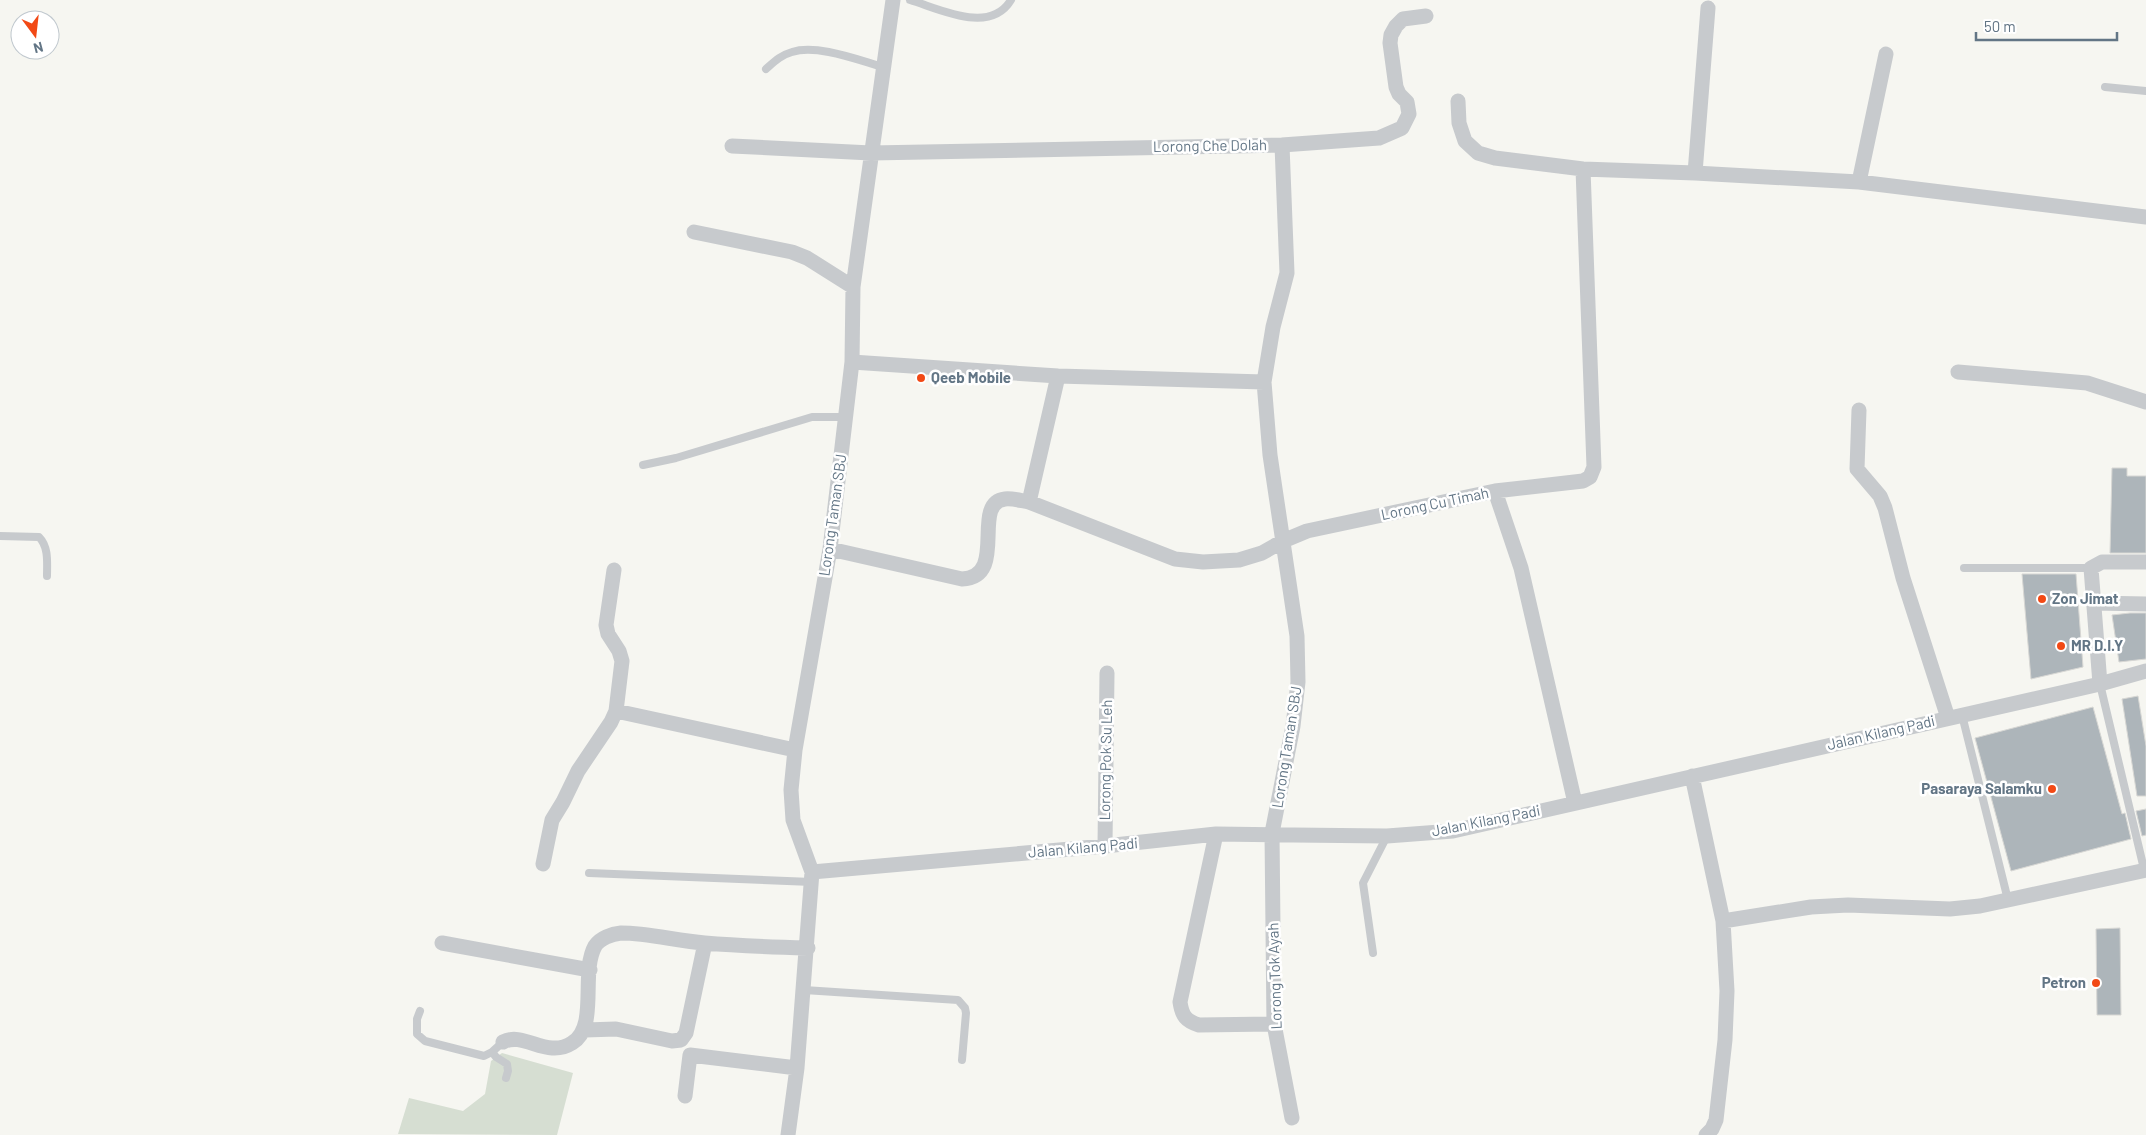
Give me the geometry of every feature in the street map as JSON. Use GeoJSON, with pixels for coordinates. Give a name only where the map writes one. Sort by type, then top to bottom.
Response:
{"type":"FeatureCollection","features":[{"type":"Feature","properties":{"kind":"street","name":"Lorong Taman SBJ"},"geometry":{"type":"LineString","coordinates":[[812,877],[793,820],[791,790],[795,750],[830,549],[852,362],[853,287],[892,0]]}},
{"type":"Feature","properties":{"kind":"street"},"geometry":{"type":"LineString","coordinates":[[1695,173],[1708,8]]}},
{"type":"Feature","properties":{"kind":"street","name":"Lorong Che Dolah"},"geometry":{"type":"LineString","coordinates":[[732,146],[871,153],[1282,145],[1379,138],[1402,128],[1407,121],[1410,108],[1397,91],[1390,39],[1396,26],[1403,19],[1426,16]]}},
{"type":"Feature","properties":{"kind":"street"},"geometry":{"type":"LineString","coordinates":[[1859,182],[1886,54]]}},
{"type":"Feature","properties":{"kind":"street"},"geometry":{"type":"LineString","coordinates":[[1458,101],[1459,123],[1465,141],[1478,153],[1495,158],[1583,169],[1859,182],[2146,217]]}},
{"type":"Feature","properties":{"kind":"street","name":"Lorong Taman SBJ"},"geometry":{"type":"LineString","coordinates":[[1272,834],[1293,726],[1298,682],[1297,636],[1270,455],[1264,382],[1273,327],[1287,273],[1282,145]]}},
{"type":"Feature","properties":{"kind":"street","name":"Lorong Cu Timah"},"geometry":{"type":"LineString","coordinates":[[830,549],[962,579],[972,578],[981,573],[986,564],[990,514],[994,505],[1005,499],[1029,502],[1175,559],[1203,562],[1239,560],[1262,553],[1283,541],[1307,531],[1495,491],[1583,481],[1590,477],[1594,467],[1583,169]]}},
{"type":"Feature","properties":{"kind":"street"},"geometry":{"type":"LineString","coordinates":[[694,232],[792,252],[807,258],[853,287]]}},
{"type":"Feature","properties":{"kind":"street"},"geometry":{"type":"LineString","coordinates":[[852,362],[1058,376],[1264,382]]}},
{"type":"Feature","properties":{"kind":"street"},"geometry":{"type":"LineString","coordinates":[[1958,372],[2088,383],[2146,402]]}},
{"type":"Feature","properties":{"kind":"street"},"geometry":{"type":"LineString","coordinates":[[1029,502],[1058,376]]}},
{"type":"Feature","properties":{"kind":"street"},"geometry":{"type":"LineString","coordinates":[[1860,410],[1856,469],[1880,496],[1885,508],[1903,578],[1955,717]]}},
{"type":"Feature","properties":{"kind":"street"},"geometry":{"type":"LineString","coordinates":[[1495,491],[1521,568],[1575,803]]}},
{"type":"Feature","properties":{"kind":"street"},"geometry":{"type":"LineString","coordinates":[[2100,684],[2091,568],[2102,562],[2146,562]]}},
{"type":"Feature","properties":{"kind":"street"},"geometry":{"type":"LineString","coordinates":[[543,864],[552,820],[578,771],[616,711],[622,661],[619,651],[608,634],[606,625],[614,570]]}},
{"type":"Feature","properties":{"kind":"street"},"geometry":{"type":"LineString","coordinates":[[2094,603],[2146,604]]}},
{"type":"Feature","properties":{"kind":"street","name":"Jalan Kilang Padi"},"geometry":{"type":"LineString","coordinates":[[812,877],[1216,834],[1387,836],[1453,831],[2100,684],[2146,671]]}},
{"type":"Feature","properties":{"kind":"street","name":"Lorong Pok Su Leh"},"geometry":{"type":"LineString","coordinates":[[1105,846],[1107,674]]}},
{"type":"Feature","properties":{"kind":"street"},"geometry":{"type":"LineString","coordinates":[[616,711],[795,750]]}},
{"type":"Feature","properties":{"kind":"street"},"geometry":{"type":"LineString","coordinates":[[1692,776],[1723,921],[1727,991],[1725,1040],[1716,1120],[1712,1129],[1706,1135]]}},
{"type":"Feature","properties":{"kind":"street"},"geometry":{"type":"LineString","coordinates":[[1216,834],[1180,1002],[1181,1013],[1189,1022],[1200,1025],[1274,1024]]}},
{"type":"Feature","properties":{"kind":"street","name":"Lorong Tok Ayah"},"geometry":{"type":"LineString","coordinates":[[1272,834],[1274,1024],[1292,1118]]}},
{"type":"Feature","properties":{"kind":"street"},"geometry":{"type":"LineString","coordinates":[[1723,921],[1812,908],[1848,905],[1950,909],[1980,906],[2145,870]]}},
{"type":"Feature","properties":{"kind":"street"},"geometry":{"type":"LineString","coordinates":[[788,1135],[797,1068],[808,948],[812,877]]}},
{"type":"Feature","properties":{"kind":"street"},"geometry":{"type":"LineString","coordinates":[[497,1047],[512,1039],[551,1049],[558,1049],[575,1042],[584,1030],[591,958],[596,945],[607,936],[621,933],[705,943],[808,948]]}},
{"type":"Feature","properties":{"kind":"street"},"geometry":{"type":"LineString","coordinates":[[442,943],[590,970]]}},
{"type":"Feature","properties":{"kind":"street"},"geometry":{"type":"LineString","coordinates":[[584,1030],[616,1029],[672,1041],[681,1040],[686,1033],[705,943]]}},
{"type":"Feature","properties":{"kind":"street"},"geometry":{"type":"LineString","coordinates":[[685,1096],[690,1055],[797,1068]]}},
{"type":"Feature","properties":{"kind":"lane"},"geometry":{"type":"LineString","coordinates":[[910,0],[970,18],[984,18],[997,14],[1007,8],[1011,0]]}},
{"type":"Feature","properties":{"kind":"lane"},"geometry":{"type":"LineString","coordinates":[[766,69],[780,57],[792,51],[810,49],[883,67]]}},
{"type":"Feature","properties":{"kind":"lane"},"geometry":{"type":"LineString","coordinates":[[2105,87],[2146,91]]}},
{"type":"Feature","properties":{"kind":"lane"},"geometry":{"type":"LineString","coordinates":[[644,465],[676,458],[812,417],[846,417]]}},
{"type":"Feature","properties":{"kind":"lane"},"geometry":{"type":"LineString","coordinates":[[0,536],[39,537],[44,542],[46,549],[47,576]]}},
{"type":"Feature","properties":{"kind":"lane"},"geometry":{"type":"LineString","coordinates":[[1964,568],[2091,568]]}},
{"type":"Feature","properties":{"kind":"lane"},"geometry":{"type":"LineString","coordinates":[[2100,684],[2145,870]]}},
{"type":"Feature","properties":{"kind":"lane"},"geometry":{"type":"LineString","coordinates":[[1955,717],[2008,900]]}},
{"type":"Feature","properties":{"kind":"lane"},"geometry":{"type":"LineString","coordinates":[[1373,953],[1363,883],[1387,836]]}},
{"type":"Feature","properties":{"kind":"lane"},"geometry":{"type":"LineString","coordinates":[[589,873],[812,877]]}},
{"type":"Feature","properties":{"kind":"lane"},"geometry":{"type":"LineString","coordinates":[[804,990],[958,1000],[965,1008],[966,1013],[962,1060]]}},
{"type":"Feature","properties":{"kind":"lane"},"geometry":{"type":"LineString","coordinates":[[420,1011],[417,1019],[417,1034],[425,1041],[478,1056],[497,1047]]}},
{"type":"Feature","properties":{"kind":"lane"},"geometry":{"type":"LineString","coordinates":[[497,1047],[496,1057],[507,1064],[506,1078]]}},
{"type":"Feature","properties":{"kind":"shaded area"},"geometry":{"type":"Polygon","coordinates":[[[502,1053],[573,1073],[557,1135],[398,1134],[409,1098],[463,1111],[485,1094],[491,1061],[502,1053]]]}},
{"type":"Feature","properties":{"kind":"building"},"geometry":{"type":"Polygon","coordinates":[[[2112,468],[2127,468],[2127,476],[2146,476],[2146,553],[2110,553],[2112,468]]]}},
{"type":"Feature","properties":{"kind":"building"},"geometry":{"type":"Polygon","coordinates":[[[2022,574],[2076,574],[2083,667],[2031,679],[2022,574]]]}},
{"type":"Feature","properties":{"kind":"building"},"geometry":{"type":"Polygon","coordinates":[[[2146,613],[2146,659],[2119,662],[2112,615],[2146,613]]]}},
{"type":"Feature","properties":{"kind":"building"},"geometry":{"type":"Polygon","coordinates":[[[2138,696],[2146,746],[2146,796],[2137,796],[2122,699],[2138,696]]]}},
{"type":"Feature","properties":{"kind":"building","name":"Pasaraya Salamku"},"geometry":{"type":"Polygon","coordinates":[[[2093,707],[2122,814],[2125,813],[2131,839],[2011,871],[1975,738],[2093,707]]]}},
{"type":"Feature","properties":{"kind":"building"},"geometry":{"type":"Polygon","coordinates":[[[2146,809],[2146,835],[2142,836],[2136,811],[2146,809]]]}},
{"type":"Feature","properties":{"kind":"building"},"geometry":{"type":"Polygon","coordinates":[[[2120,928],[2121,1015],[2097,1015],[2096,929],[2120,928]]]}},
{"type":"Feature","properties":{"kind":"place","name":"Qeeb Mobile"},"geometry":{"type":"Point","coordinates":[921,378]}},
{"type":"Feature","properties":{"kind":"place","name":"Zon Jimat"},"geometry":{"type":"Point","coordinates":[2042,599]}},
{"type":"Feature","properties":{"kind":"place","name":"MR D.I.Y"},"geometry":{"type":"Point","coordinates":[2061,646]}},
{"type":"Feature","properties":{"kind":"place","name":"Pasaraya Salamku"},"geometry":{"type":"Point","coordinates":[2052,789]}},
{"type":"Feature","properties":{"kind":"place","name":"Petron"},"geometry":{"type":"Point","coordinates":[2096,983]}}]}
